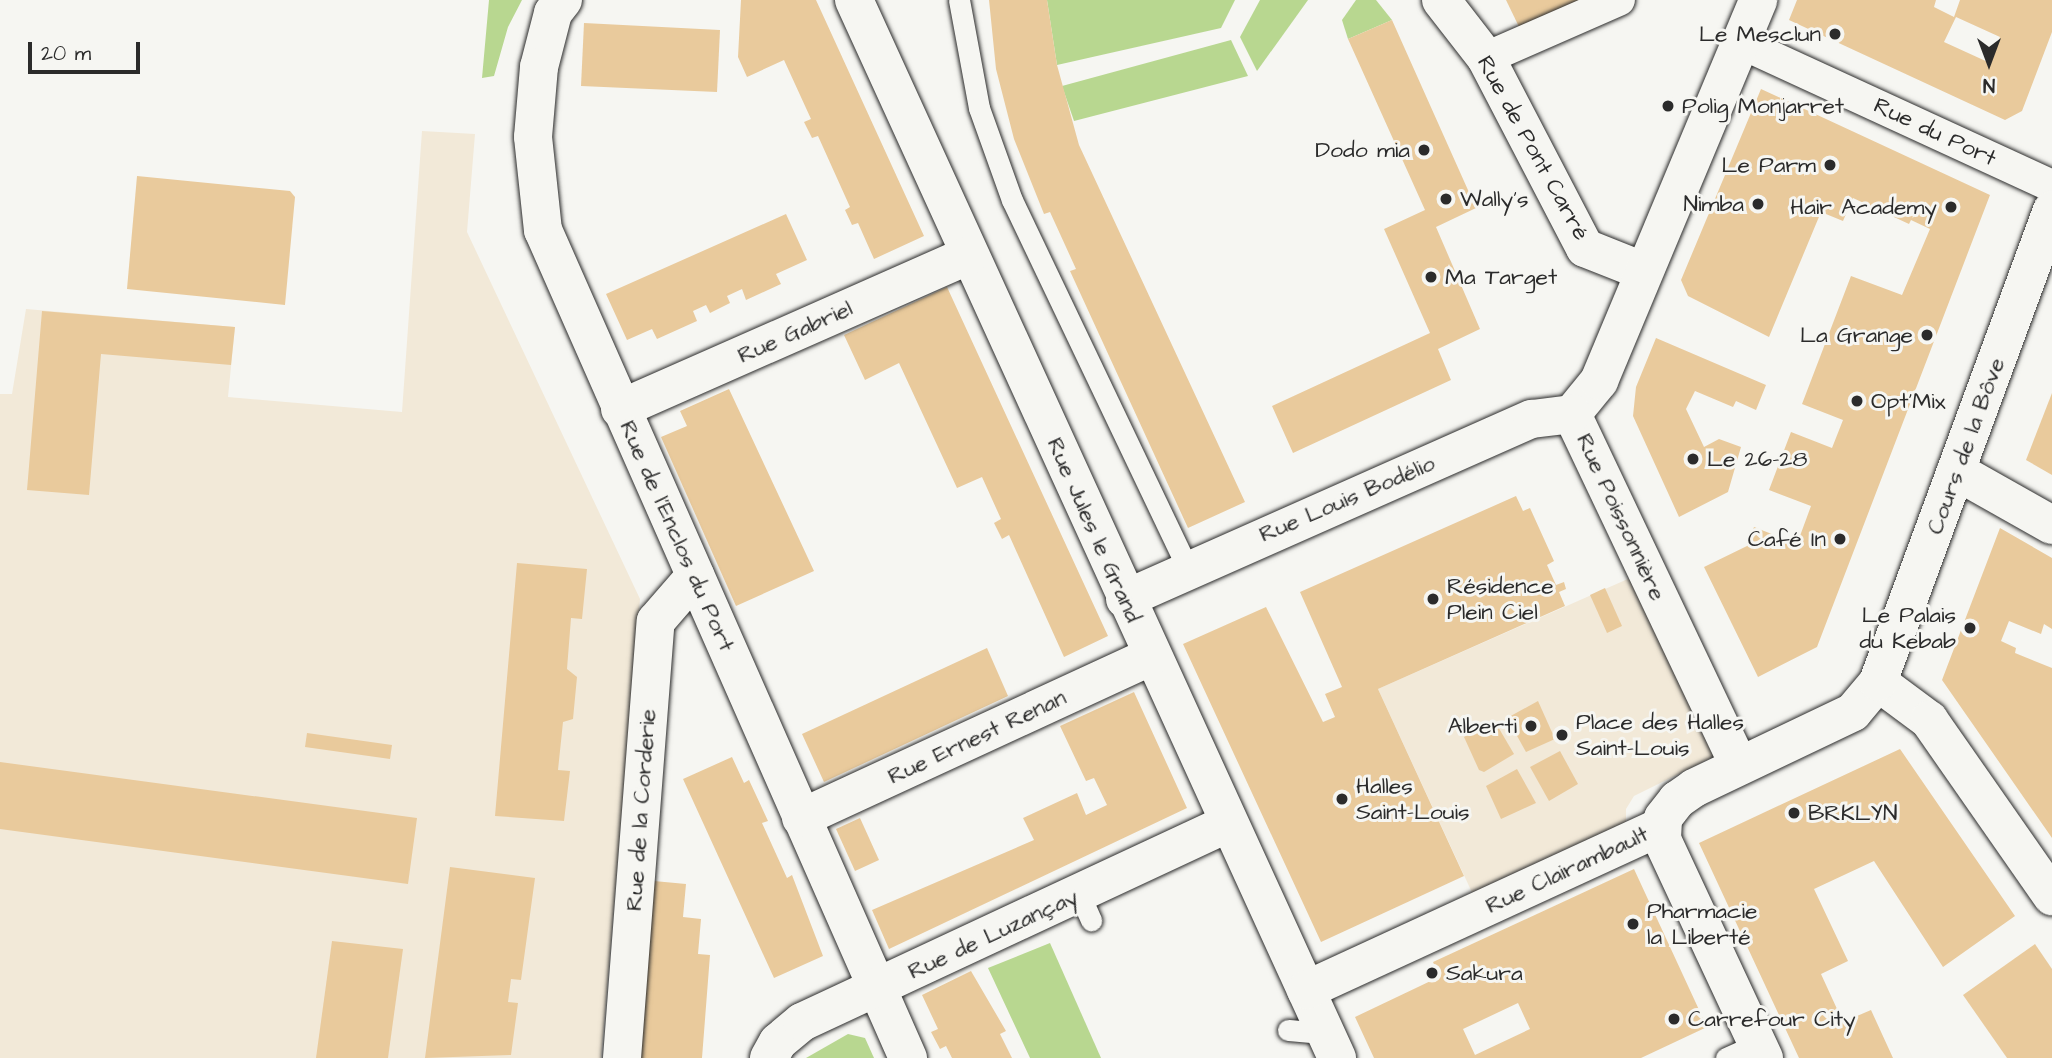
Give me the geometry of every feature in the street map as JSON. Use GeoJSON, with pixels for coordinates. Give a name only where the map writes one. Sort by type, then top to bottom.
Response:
{"type":"FeatureCollection","features":[{"type":"Feature","properties":{"kind":"street","name":"Rue de l'Enclos du Port"},"geometry":{"type":"LineString","coordinates":[[563,0],[553,13],[539,67],[534,123],[543,230],[908,1058]]}},
{"type":"Feature","properties":{"kind":"street","name":"Rue Jules le Grand"},"geometry":{"type":"LineString","coordinates":[[854,0],[1125,599],[1331,1045]]}},
{"type":"Feature","properties":{"kind":"street","name":"Rue de Pont Carré"},"geometry":{"type":"LineString","coordinates":[[1441,0],[1486,58],[1585,248],[1643,271]]}},
{"type":"Feature","properties":{"kind":"street"},"geometry":{"type":"LineString","coordinates":[[1486,58],[1619,0]]}},
{"type":"Feature","properties":{"kind":"street","name":"Rue Poissonnière"},"geometry":{"type":"LineString","coordinates":[[1739,765],[1572,414],[1599,381],[1758,0]]}},
{"type":"Feature","properties":{"kind":"street","name":"Rue du Port"},"geometry":{"type":"LineString","coordinates":[[1741,43],[2052,186]]}},
{"type":"Feature","properties":{"kind":"street","name":"Cours de la Bôve"},"geometry":{"type":"LineString","coordinates":[[1878,682],[2052,210]]}},
{"type":"Feature","properties":{"kind":"street","name":"Rue Gabriel"},"geometry":{"type":"LineString","coordinates":[[620,409],[969,255]]}},
{"type":"Feature","properties":{"kind":"street","name":"Rue Louis Bodélio"},"geometry":{"type":"LineString","coordinates":[[1125,599],[1532,419],[1572,414]]}},
{"type":"Feature","properties":{"kind":"street"},"geometry":{"type":"LineString","coordinates":[[1956,471],[2052,525]]}},
{"type":"Feature","properties":{"kind":"street","name":"Rue de la Corderie"},"geometry":{"type":"LineString","coordinates":[[622,1058],[656,621],[695,576]]}},
{"type":"Feature","properties":{"kind":"street","name":"Rue Ernest Renan"},"geometry":{"type":"LineString","coordinates":[[801,818],[1152,656]]}},
{"type":"Feature","properties":{"kind":"street"},"geometry":{"type":"LineString","coordinates":[[1878,682],[1929,720],[2052,896]]}},
{"type":"Feature","properties":{"kind":"street","name":"Rue Clairambault"},"geometry":{"type":"LineString","coordinates":[[1306,990],[1660,827],[1677,800],[1739,765],[1853,712],[1878,682]]}},
{"type":"Feature","properties":{"kind":"street","name":"Rue de Luzançay"},"geometry":{"type":"LineString","coordinates":[[769,1058],[778,1042],[802,1022],[1085,906],[1228,823]]}},
{"type":"Feature","properties":{"kind":"street"},"geometry":{"type":"LineString","coordinates":[[1660,827],[1749,1053]]}},
{"type":"Feature","properties":{"kind":"lane"},"geometry":{"type":"LineString","coordinates":[[959,0],[979,107],[1012,200],[1188,569]]}},
{"type":"Feature","properties":{"kind":"lane"},"geometry":{"type":"LineString","coordinates":[[1288,1030],[1331,1045]]}},
{"type":"Feature","properties":{"kind":"shaded area"},"geometry":{"type":"Polygon","coordinates":[[[422,131],[475,134],[467,232],[640,599],[601,1058],[0,1058],[0,394],[12,394],[26,309],[235,327],[228,397],[402,412],[422,131]]]}},
{"type":"Feature","properties":{"kind":"shaded area","name":"Place des Halles Saint-Louis"},"geometry":{"type":"Polygon","coordinates":[[[1646,571],[1715,756],[1634,796],[1626,809],[1626,824],[1475,899],[1378,689],[1646,571]]]}},
{"type":"Feature","properties":{"kind":"green space"},"geometry":{"type":"Polygon","coordinates":[[[489,0],[522,0],[508,27],[494,76],[482,78],[489,0]]]}},
{"type":"Feature","properties":{"kind":"green space"},"geometry":{"type":"Polygon","coordinates":[[[1047,0],[1235,0],[1221,28],[1057,65],[1047,0]]]}},
{"type":"Feature","properties":{"kind":"green space"},"geometry":{"type":"Polygon","coordinates":[[[1260,0],[1308,0],[1257,71],[1240,37],[1260,0]]]}},
{"type":"Feature","properties":{"kind":"green space"},"geometry":{"type":"Polygon","coordinates":[[[1356,0],[1376,0],[1392,20],[1348,39],[1342,20],[1356,0]]]}},
{"type":"Feature","properties":{"kind":"green space"},"geometry":{"type":"Polygon","coordinates":[[[1231,40],[1248,76],[1074,121],[1062,86],[1231,40]]]}},
{"type":"Feature","properties":{"kind":"green space"},"geometry":{"type":"Polygon","coordinates":[[[1050,943],[1101,1058],[1030,1058],[988,968],[1050,943]]]}},
{"type":"Feature","properties":{"kind":"green space"},"geometry":{"type":"Polygon","coordinates":[[[848,1034],[865,1038],[874,1058],[806,1058],[848,1034]]]}},
{"type":"Feature","properties":{"kind":"building"},"geometry":{"type":"Polygon","coordinates":[[[741,0],[816,0],[924,236],[874,259],[858,223],[852,225],[845,210],[850,207],[818,136],[812,138],[804,122],[811,119],[784,60],[747,77],[738,57],[741,0]]]}},
{"type":"Feature","properties":{"kind":"building"},"geometry":{"type":"Polygon","coordinates":[[[989,0],[1047,0],[1057,65],[1079,145],[1245,502],[1188,528],[1070,271],[1076,269],[1050,212],[1044,214],[1014,139],[996,69],[989,0]]]}},
{"type":"Feature","properties":{"kind":"building"},"geometry":{"type":"Polygon","coordinates":[[[1506,0],[1594,0],[1522,33],[1506,0]]]}},
{"type":"Feature","properties":{"kind":"building"},"geometry":{"type":"Polygon","coordinates":[[[1797,0],[1936,0],[1934,7],[1954,17],[1960,0],[2052,0],[2052,32],[2022,111],[2005,120],[1789,20],[1797,0]],[[1956,17],[1944,42],[1990,63],[2000,37],[1956,17]]]}},
{"type":"Feature","properties":{"kind":"building"},"geometry":{"type":"Polygon","coordinates":[[[1392,20],[1476,208],[1436,227],[1480,329],[1438,349],[1451,380],[1293,453],[1272,406],[1430,333],[1384,229],[1425,210],[1348,39],[1392,20]]]}},
{"type":"Feature","properties":{"kind":"building"},"geometry":{"type":"Polygon","coordinates":[[[584,23],[720,30],[717,92],[581,86],[584,23]]]}},
{"type":"Feature","properties":{"kind":"building"},"geometry":{"type":"Polygon","coordinates":[[[1761,89],[1990,195],[1817,647],[1758,677],[1704,567],[1747,546],[1754,527],[1797,544],[1811,506],[1769,490],[1791,432],[1832,448],[1843,420],[1802,404],[1851,276],[1902,295],[1930,229],[1911,220],[1909,224],[1853,198],[1843,221],[1821,212],[1769,337],[1688,296],[1681,280],[1761,89]]]}},
{"type":"Feature","properties":{"kind":"building"},"geometry":{"type":"Polygon","coordinates":[[[137,176],[290,191],[295,197],[285,305],[127,289],[137,176]]]}},
{"type":"Feature","properties":{"kind":"building"},"geometry":{"type":"Polygon","coordinates":[[[786,214],[807,260],[776,274],[781,284],[746,300],[742,289],[727,296],[730,303],[710,313],[706,305],[693,311],[697,321],[657,339],[652,329],[627,340],[606,294],[786,214]]]}},
{"type":"Feature","properties":{"kind":"building"},"geometry":{"type":"Polygon","coordinates":[[[947,287],[1108,636],[1064,657],[1009,535],[1002,539],[994,523],[1001,519],[982,477],[957,488],[899,363],[865,380],[844,335],[947,287]]]}},
{"type":"Feature","properties":{"kind":"building"},"geometry":{"type":"Polygon","coordinates":[[[42,311],[235,327],[231,365],[101,354],[89,495],[27,490],[42,311]]]}},
{"type":"Feature","properties":{"kind":"building"},"geometry":{"type":"Polygon","coordinates":[[[1656,338],[1766,385],[1756,410],[1736,401],[1733,407],[1695,391],[1686,409],[1704,447],[1719,439],[1741,447],[1728,492],[1679,517],[1633,416],[1636,387],[1656,338]]]}},
{"type":"Feature","properties":{"kind":"building"},"geometry":{"type":"Polygon","coordinates":[[[729,389],[814,571],[736,606],[661,437],[687,426],[680,411],[729,389]]]}},
{"type":"Feature","properties":{"kind":"building"},"geometry":{"type":"Polygon","coordinates":[[[2052,393],[2052,475],[2026,460],[2052,393]]]}},
{"type":"Feature","properties":{"kind":"building","name":"Halles Saint-Louis"},"geometry":{"type":"Polygon","coordinates":[[[1516,496],[1523,511],[1530,508],[1554,561],[1547,565],[1556,585],[1564,582],[1566,589],[1559,592],[1565,606],[1378,689],[1464,876],[1321,942],[1183,644],[1266,607],[1323,722],[1335,717],[1325,694],[1342,687],[1300,592],[1516,496]]]}},
{"type":"Feature","properties":{"kind":"building"},"geometry":{"type":"Polygon","coordinates":[[[2000,528],[2052,558],[2052,629],[2044,624],[2041,634],[2009,621],[2001,641],[2016,648],[2015,653],[2052,668],[2052,838],[1942,680],[2000,528]]]}},
{"type":"Feature","properties":{"kind":"building"},"geometry":{"type":"Polygon","coordinates":[[[517,563],[587,569],[582,619],[571,618],[567,669],[577,677],[573,719],[563,722],[558,770],[570,771],[564,821],[495,816],[517,563]]]}},
{"type":"Feature","properties":{"kind":"building"},"geometry":{"type":"Polygon","coordinates":[[[1605,588],[1622,626],[1607,633],[1590,595],[1605,588]]]}},
{"type":"Feature","properties":{"kind":"building"},"geometry":{"type":"Polygon","coordinates":[[[987,648],[1008,696],[824,782],[802,734],[987,648]]]}},
{"type":"Feature","properties":{"kind":"building"},"geometry":{"type":"Polygon","coordinates":[[[1134,692],[1187,808],[889,949],[872,910],[1034,840],[1023,818],[1077,793],[1086,815],[1107,805],[1094,778],[1086,781],[1060,726],[1134,692]]]}},
{"type":"Feature","properties":{"kind":"building","name":"Alberti"},"geometry":{"type":"Polygon","coordinates":[[[1538,701],[1555,739],[1526,752],[1507,718],[1538,701]]]}},
{"type":"Feature","properties":{"kind":"building"},"geometry":{"type":"Polygon","coordinates":[[[1494,720],[1514,754],[1484,772],[1479,770],[1464,737],[1494,720]]]}},
{"type":"Feature","properties":{"kind":"building"},"geometry":{"type":"Polygon","coordinates":[[[307,733],[392,745],[390,759],[305,747],[307,733]]]}},
{"type":"Feature","properties":{"kind":"building"},"geometry":{"type":"Polygon","coordinates":[[[1900,749],[2015,916],[1943,967],[1874,861],[1814,889],[1848,961],[1821,974],[1843,1022],[1871,1010],[1893,1058],[1799,1058],[1699,843],[1900,749]]]}},
{"type":"Feature","properties":{"kind":"building"},"geometry":{"type":"Polygon","coordinates":[[[1560,751],[1578,784],[1549,801],[1530,767],[1560,751]]]}},
{"type":"Feature","properties":{"kind":"building"},"geometry":{"type":"Polygon","coordinates":[[[732,757],[744,783],[749,780],[768,821],[762,823],[787,878],[792,875],[823,956],[774,978],[683,779],[732,757]]]}},
{"type":"Feature","properties":{"kind":"building"},"geometry":{"type":"Polygon","coordinates":[[[0,762],[417,818],[408,884],[0,829],[0,762]]]}},
{"type":"Feature","properties":{"kind":"building"},"geometry":{"type":"Polygon","coordinates":[[[1517,769],[1536,803],[1501,819],[1486,786],[1517,769]]]}},
{"type":"Feature","properties":{"kind":"building"},"geometry":{"type":"Polygon","coordinates":[[[860,818],[879,860],[855,871],[836,829],[860,818]]]}},
{"type":"Feature","properties":{"kind":"building"},"geometry":{"type":"Polygon","coordinates":[[[450,867],[535,878],[521,980],[511,979],[508,1002],[518,1003],[511,1055],[425,1058],[450,867]]]}},
{"type":"Feature","properties":{"kind":"building"},"geometry":{"type":"Polygon","coordinates":[[[1634,869],[1707,1027],[1641,1058],[1374,1058],[1355,1017],[1439,977],[1433,962],[1634,869]],[[1518,1003],[1463,1029],[1475,1055],[1530,1029],[1518,1003]]]}},
{"type":"Feature","properties":{"kind":"building"},"geometry":{"type":"Polygon","coordinates":[[[654,881],[686,884],[683,917],[701,919],[698,954],[710,955],[702,1058],[638,1058],[654,881]]]}},
{"type":"Feature","properties":{"kind":"building"},"geometry":{"type":"Polygon","coordinates":[[[332,941],[403,949],[388,1058],[316,1058],[332,941]]]}},
{"type":"Feature","properties":{"kind":"building"},"geometry":{"type":"Polygon","coordinates":[[[2035,944],[2052,969],[2052,1058],[2007,1058],[1963,995],[2035,944]]]}},
{"type":"Feature","properties":{"kind":"building"},"geometry":{"type":"Polygon","coordinates":[[[971,971],[1006,1031],[1000,1034],[1012,1058],[952,1058],[946,1046],[940,1049],[931,1032],[938,1029],[922,995],[971,971]]]}},
{"type":"Feature","properties":{"kind":"place","name":"Le Mesclun"},"geometry":{"type":"Point","coordinates":[1835,34]}},
{"type":"Feature","properties":{"kind":"place","name":"Polig Monjarret"},"geometry":{"type":"Point","coordinates":[1668,106]}},
{"type":"Feature","properties":{"kind":"place","name":"Dodo mia"},"geometry":{"type":"Point","coordinates":[1424,150]}},
{"type":"Feature","properties":{"kind":"place","name":"Le Parm"},"geometry":{"type":"Point","coordinates":[1830,165]}},
{"type":"Feature","properties":{"kind":"place","name":"Wally's"},"geometry":{"type":"Point","coordinates":[1446,199]}},
{"type":"Feature","properties":{"kind":"place","name":"Nimba"},"geometry":{"type":"Point","coordinates":[1758,204]}},
{"type":"Feature","properties":{"kind":"place","name":"Hair Academy"},"geometry":{"type":"Point","coordinates":[1951,207]}},
{"type":"Feature","properties":{"kind":"place","name":"Ma Target"},"geometry":{"type":"Point","coordinates":[1431,277]}},
{"type":"Feature","properties":{"kind":"place","name":"La Grange"},"geometry":{"type":"Point","coordinates":[1927,335]}},
{"type":"Feature","properties":{"kind":"place","name":"Opt'Mix"},"geometry":{"type":"Point","coordinates":[1857,401]}},
{"type":"Feature","properties":{"kind":"place","name":"Le 26-28"},"geometry":{"type":"Point","coordinates":[1693,459]}},
{"type":"Feature","properties":{"kind":"place","name":"Café In"},"geometry":{"type":"Point","coordinates":[1840,539]}},
{"type":"Feature","properties":{"kind":"place","name":"Résidence Plein Ciel"},"geometry":{"type":"Point","coordinates":[1433,599]}},
{"type":"Feature","properties":{"kind":"place","name":"Le Palais du Kebab"},"geometry":{"type":"Point","coordinates":[1970,628]}},
{"type":"Feature","properties":{"kind":"place","name":"Alberti"},"geometry":{"type":"Point","coordinates":[1531,726]}},
{"type":"Feature","properties":{"kind":"place","name":"Place des Halles Saint-Louis"},"geometry":{"type":"Point","coordinates":[1562,735]}},
{"type":"Feature","properties":{"kind":"place","name":"Halles Saint-Louis"},"geometry":{"type":"Point","coordinates":[1342,799]}},
{"type":"Feature","properties":{"kind":"place","name":"BRKLYN"},"geometry":{"type":"Point","coordinates":[1794,813]}},
{"type":"Feature","properties":{"kind":"place","name":"Pharmacie la Liberté"},"geometry":{"type":"Point","coordinates":[1633,924]}},
{"type":"Feature","properties":{"kind":"place","name":"Sakura"},"geometry":{"type":"Point","coordinates":[1432,973]}},
{"type":"Feature","properties":{"kind":"place","name":"Carrefour City"},"geometry":{"type":"Point","coordinates":[1674,1019]}}]}
